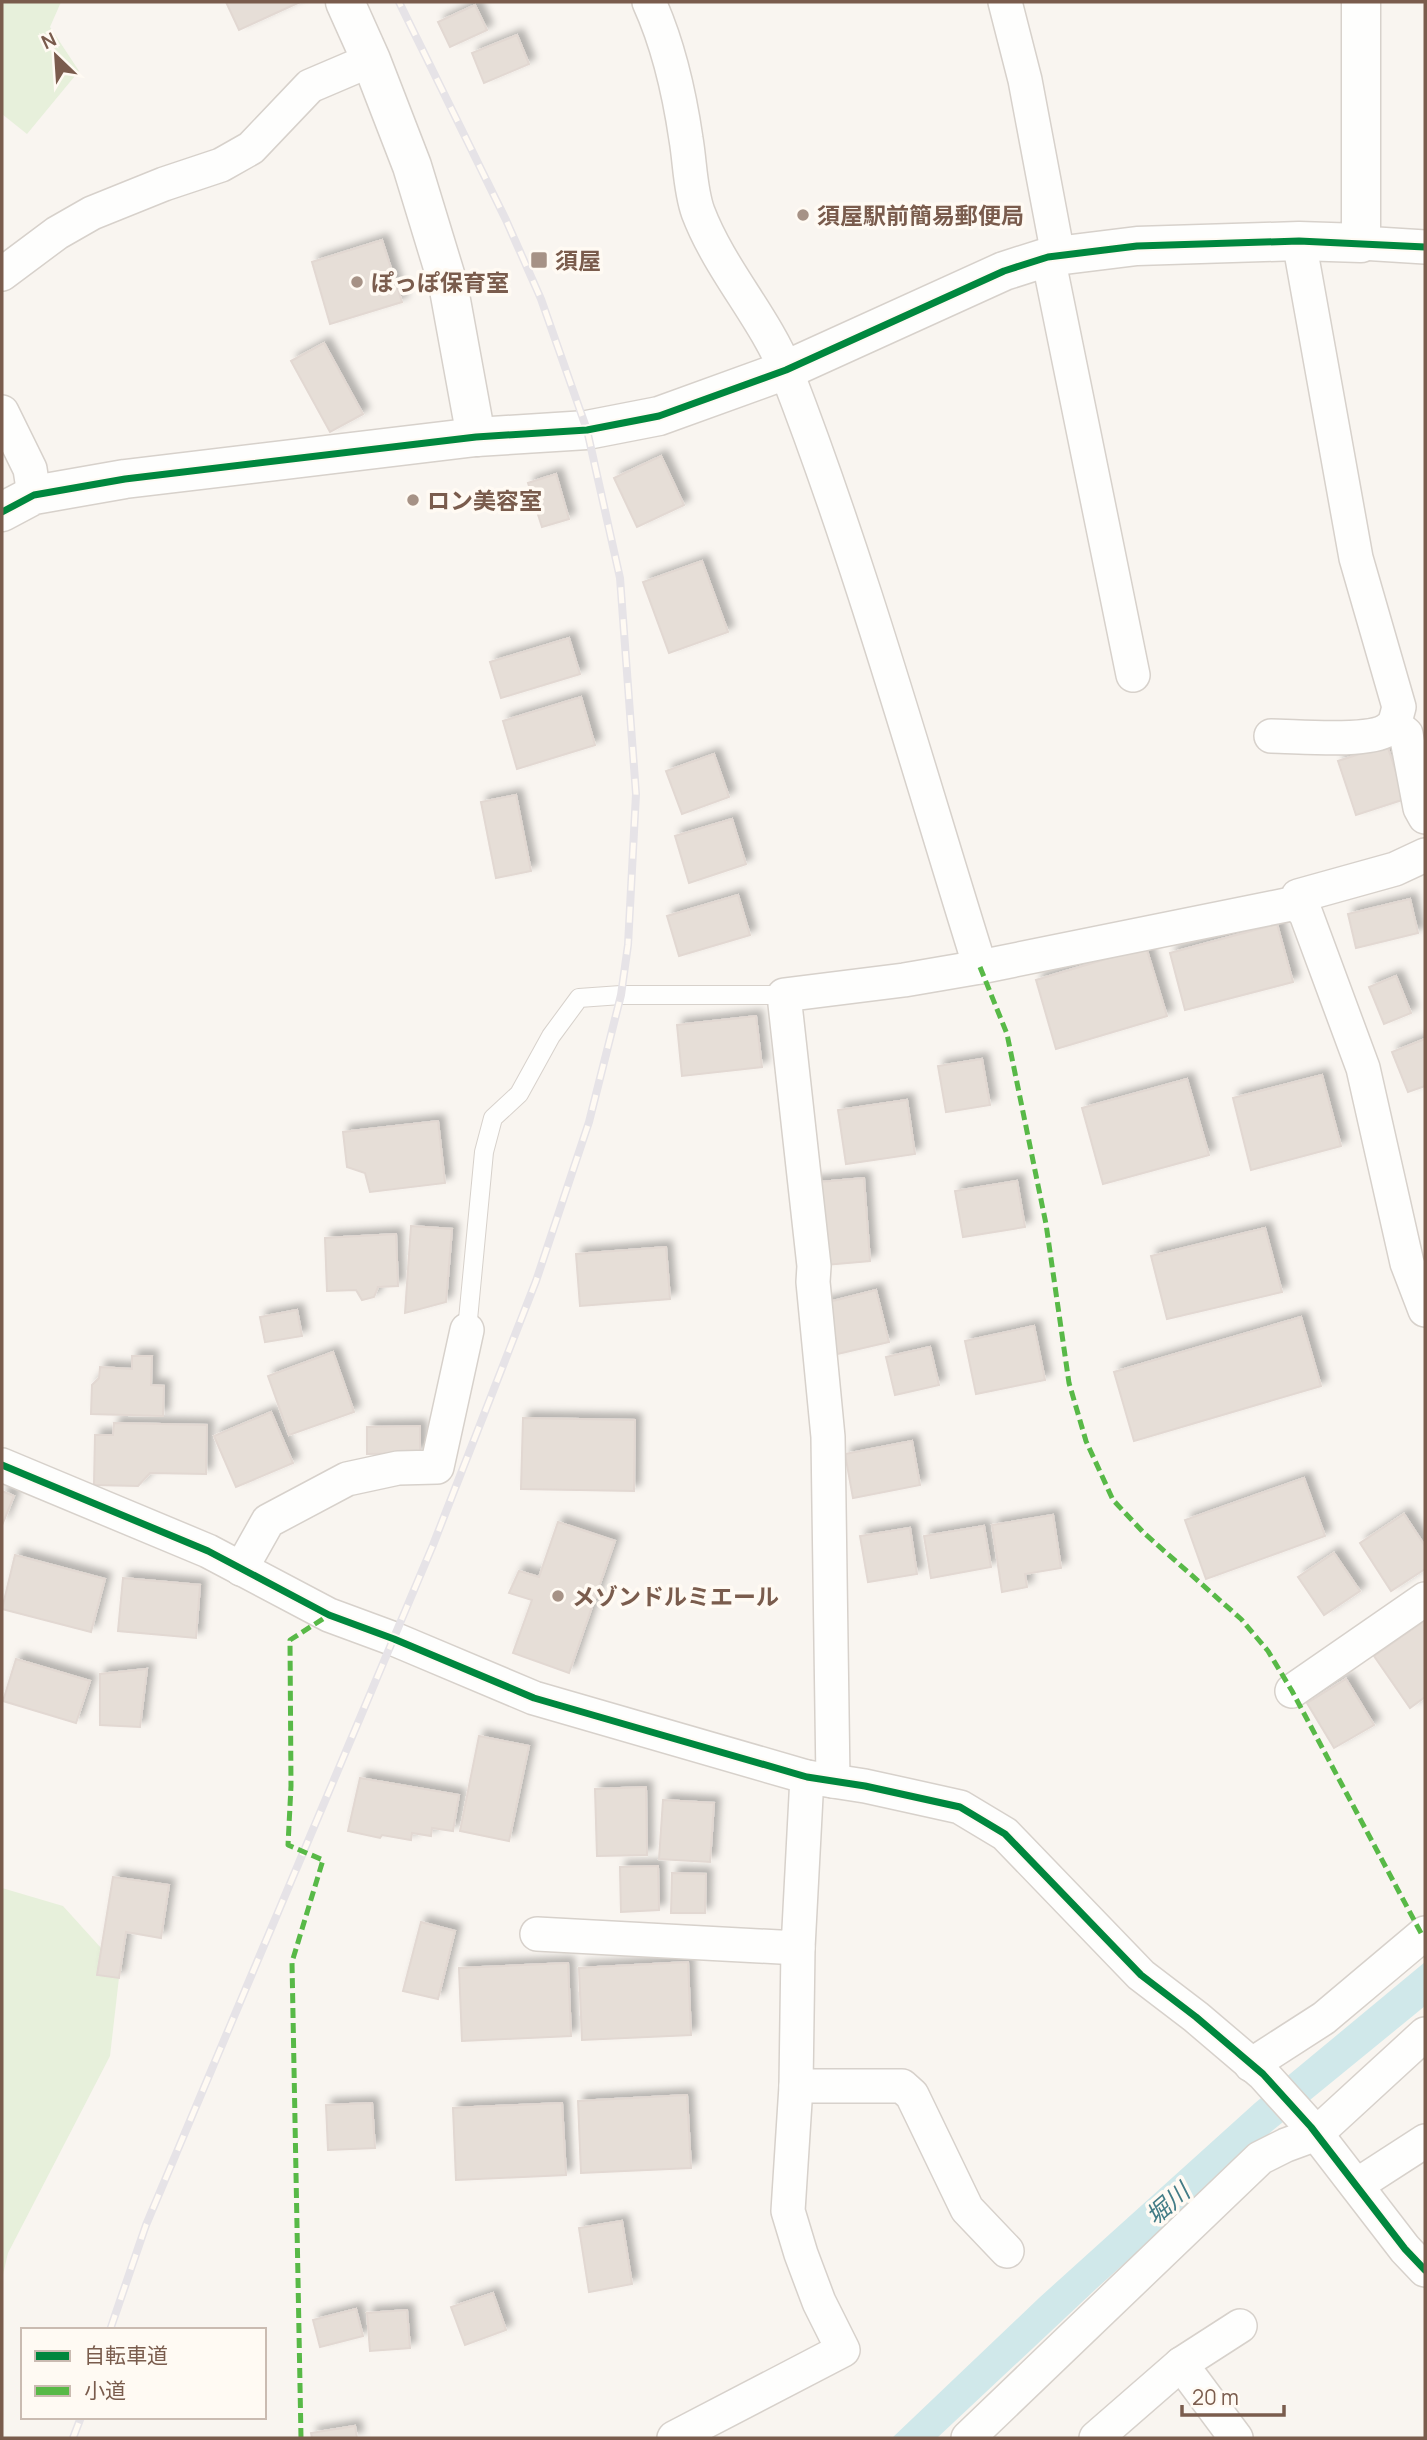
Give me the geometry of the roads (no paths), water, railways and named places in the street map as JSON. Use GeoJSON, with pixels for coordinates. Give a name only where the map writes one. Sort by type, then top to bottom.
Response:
{"type":"FeatureCollection","features":[{"type":"Feature","properties":{"kind":"street"},"geometry":{"type":"LineString","coordinates":[[345,2],[371,60],[412,166],[448,284],[476,437]]}},
{"type":"Feature","properties":{"kind":"street"},"geometry":{"type":"LineString","coordinates":[[649,2],[678,84],[696,207],[710,243],[762,324],[786,370],[838,516],[980,967]]}},
{"type":"Feature","properties":{"kind":"street"},"geometry":{"type":"LineString","coordinates":[[1005,2],[1025,80],[1053,256],[1133,676]]}},
{"type":"Feature","properties":{"kind":"street"},"geometry":{"type":"LineString","coordinates":[[1361,2],[1361,243]]}},
{"type":"Feature","properties":{"kind":"street"},"geometry":{"type":"LineString","coordinates":[[2,274],[57,233],[92,214],[221,164],[251,148],[310,86],[371,60]]}},
{"type":"Feature","properties":{"kind":"street"},"geometry":{"type":"LineString","coordinates":[[1271,736],[1363,737],[1385,732],[1394,724],[1399,707],[1356,558],[1299,241]]}},
{"type":"Feature","properties":{"kind":"street"},"geometry":{"type":"LineString","coordinates":[[18,504],[125,479],[476,437],[587,430],[659,416],[786,370],[1004,271],[1053,256],[1137,246],[1299,241],[1425,247]]}},
{"type":"Feature","properties":{"kind":"street"},"geometry":{"type":"LineString","coordinates":[[2,412],[30,469],[18,504]]}},
{"type":"Feature","properties":{"kind":"street"},"geometry":{"type":"LineString","coordinates":[[1394,724],[1406,734],[1420,808],[1425,817]]}},
{"type":"Feature","properties":{"kind":"street"},"geometry":{"type":"LineString","coordinates":[[1296,903],[1298,896],[1424,859]]}},
{"type":"Feature","properties":{"kind":"street"},"geometry":{"type":"LineString","coordinates":[[674,2438],[843,2350],[819,2302],[788,2211],[796,2086],[798,1948],[820,1779],[828,1437],[813,1282],[814,1266],[784,995],[904,980],[980,967],[1296,903]]}},
{"type":"Feature","properties":{"kind":"street"},"geometry":{"type":"LineString","coordinates":[[1296,903],[1307,914],[1363,1068],[1407,1263],[1425,1311]]}},
{"type":"Feature","properties":{"kind":"street"},"geometry":{"type":"LineString","coordinates":[[241,1569],[268,1521],[347,1479],[398,1468],[437,1467],[467,1330]]}},
{"type":"Feature","properties":{"kind":"street"},"geometry":{"type":"LineString","coordinates":[[2,1465],[208,1551],[329,1615],[394,1639],[534,1698],[820,1779],[960,1807],[1005,1834],[1141,1975],[1196,2017],[1257,2070],[1313,2131],[1405,2249],[1425,2270]]}},
{"type":"Feature","properties":{"kind":"street"},"geometry":{"type":"LineString","coordinates":[[1292,1691],[1425,1599]]}},
{"type":"Feature","properties":{"kind":"street"},"geometry":{"type":"LineString","coordinates":[[1257,2070],[1425,1933]]}},
{"type":"Feature","properties":{"kind":"street"},"geometry":{"type":"LineString","coordinates":[[537,1934],[798,1948]]}},
{"type":"Feature","properties":{"kind":"street"},"geometry":{"type":"LineString","coordinates":[[968,2438],[1260,2158],[1313,2131],[1425,2034]]}},
{"type":"Feature","properties":{"kind":"street"},"geometry":{"type":"LineString","coordinates":[[796,2086],[902,2087],[912,2095],[967,2209],[1007,2251]]}},
{"type":"Feature","properties":{"kind":"street"},"geometry":{"type":"LineString","coordinates":[[1357,2185],[1425,2141]]}},
{"type":"Feature","properties":{"kind":"street"},"geometry":{"type":"LineString","coordinates":[[1096,2438],[1181,2364],[1240,2326]]}},
{"type":"Feature","properties":{"kind":"street"},"geometry":{"type":"LineString","coordinates":[[1181,2364],[1236,2438]]}},
{"type":"Feature","properties":{"kind":"lane"},"geometry":{"type":"LineString","coordinates":[[467,1330],[484,1152],[493,1118],[519,1094],[551,1036],[579,999],[621,995],[784,995]]}},
{"type":"Feature","properties":{"kind":"water","name":"堀川"},"geometry":{"type":"Polygon","coordinates":[[[1425,1962],[1425,2006],[1272,2131],[1097,2288],[937,2438],[892,2438],[1039,2298],[1255,2103],[1425,1962]]]}},
{"type":"Feature","properties":{"kind":"railway"},"geometry":{"type":"LineString","coordinates":[[111,2328],[146,2225],[433,1545],[536,1281],[589,1122],[621,995],[628,945],[636,794],[620,578],[587,430],[541,299],[506,220],[399,2]]}},
{"type":"Feature","properties":{"kind":"railway"},"geometry":{"type":"LineString","coordinates":[[73,2438],[80,2419]]}},
{"type":"Feature","properties":{"kind":"place","name":"須屋駅前簡易郵便局"},"geometry":{"type":"Point","coordinates":[803,215]}},
{"type":"Feature","properties":{"kind":"place","name":"須屋"},"geometry":{"type":"Point","coordinates":[539,260]}},
{"type":"Feature","properties":{"kind":"place","name":"ぽっぽ保育室"},"geometry":{"type":"Point","coordinates":[357,282]}},
{"type":"Feature","properties":{"kind":"place","name":"ロン美容室"},"geometry":{"type":"Point","coordinates":[413,500]}},
{"type":"Feature","properties":{"kind":"place","name":"メゾンドルミエール"},"geometry":{"type":"Point","coordinates":[558,1596]}}]}
